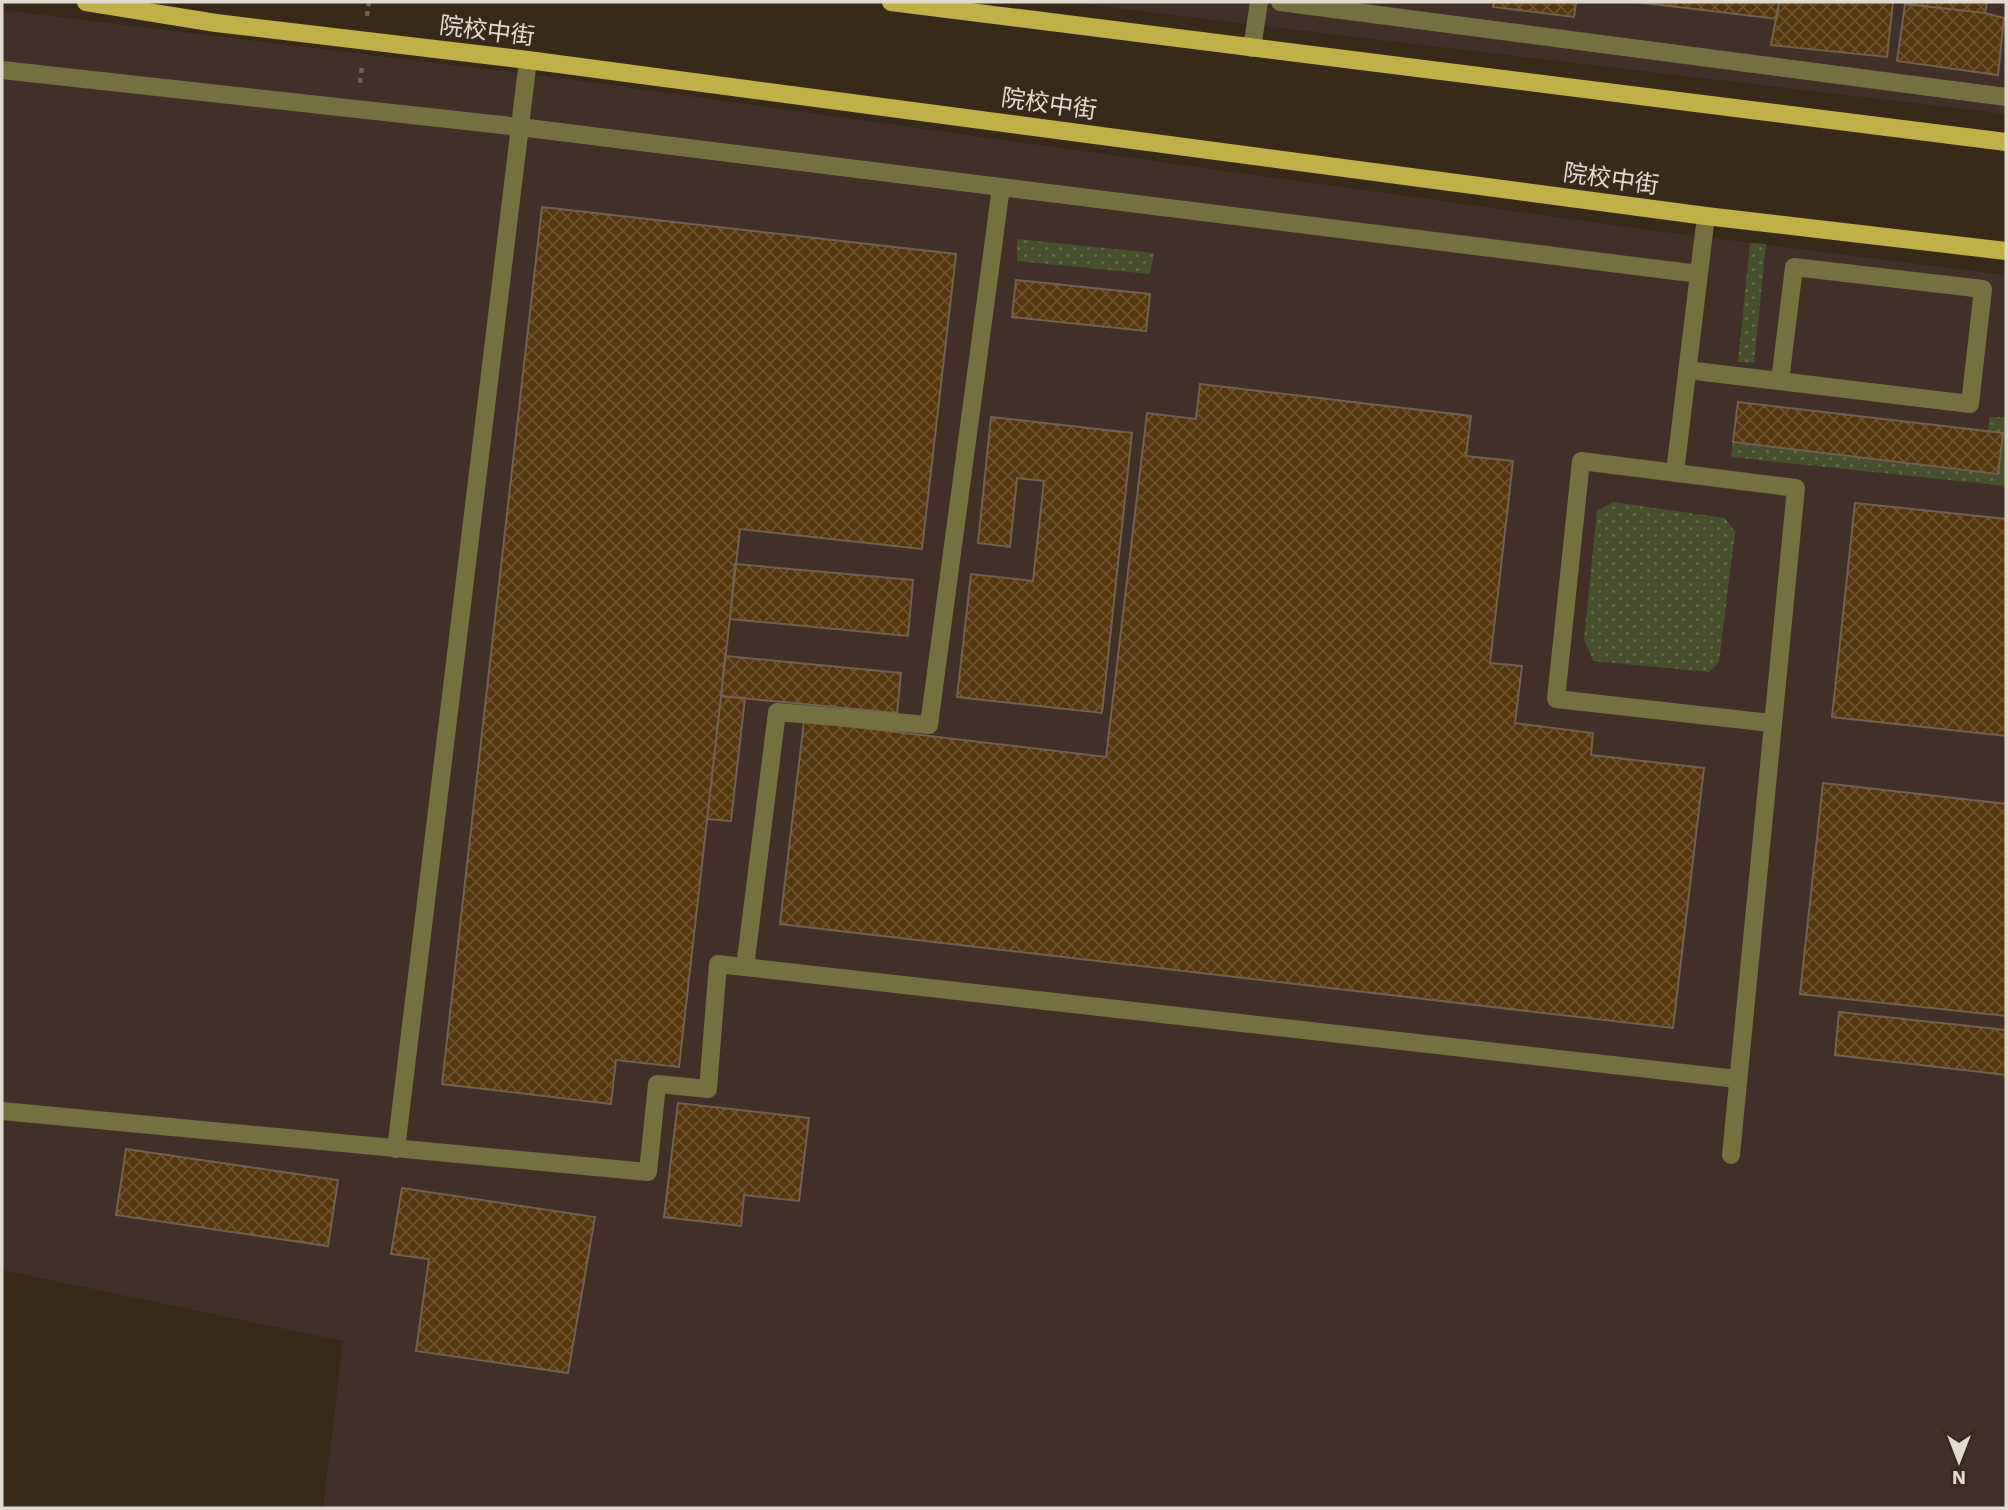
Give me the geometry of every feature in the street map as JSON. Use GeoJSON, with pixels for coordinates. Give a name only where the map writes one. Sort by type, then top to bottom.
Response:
{"type":"FeatureCollection","features":[{"type":"Feature","properties":{"kind":"main road","name":"院校中街"},"geometry":{"type":"LineString","coordinates":[[86,2],[216,23],[528,60],[1706,216],[2006,251]]}},
{"type":"Feature","properties":{"kind":"main road"},"geometry":{"type":"LineString","coordinates":[[891,2],[2006,142]]}},
{"type":"Feature","properties":{"kind":"lane"},"geometry":{"type":"LineString","coordinates":[[1252,48],[1259,2]]}},
{"type":"Feature","properties":{"kind":"lane"},"geometry":{"type":"LineString","coordinates":[[1280,2],[2006,97]]}},
{"type":"Feature","properties":{"kind":"lane"},"geometry":{"type":"LineString","coordinates":[[396,1149],[528,60]]}},
{"type":"Feature","properties":{"kind":"lane"},"geometry":{"type":"LineString","coordinates":[[2,70],[520,127],[1699,274]]}},
{"type":"Feature","properties":{"kind":"lane"},"geometry":{"type":"LineString","coordinates":[[745,967],[777,712],[929,725],[1001,187]]}},
{"type":"Feature","properties":{"kind":"lane"},"geometry":{"type":"LineString","coordinates":[[1675,472],[1706,216]]}},
{"type":"Feature","properties":{"kind":"lane"},"geometry":{"type":"LineString","coordinates":[[1687,370],[1970,404],[1983,289],[1794,267],[1780,381]]}},
{"type":"Feature","properties":{"kind":"lane"},"geometry":{"type":"LineString","coordinates":[[1731,1155],[1796,488],[1581,461],[1556,699],[1771,723]]}},
{"type":"Feature","properties":{"kind":"lane"},"geometry":{"type":"LineString","coordinates":[[2,1111],[649,1172],[657,1084],[708,1089],[718,964],[1737,1079]]}},
{"type":"Feature","properties":{"kind":"shaded area"},"geometry":{"type":"Polygon","coordinates":[[[1067,2],[2006,2],[2006,114],[1288,29],[1067,2]]]}},
{"type":"Feature","properties":{"kind":"shaded area"},"geometry":{"type":"Polygon","coordinates":[[[2,10],[560,78],[1656,231],[2006,275],[2006,1508],[323,1508],[343,1341],[2,1270],[2,10]]]}},
{"type":"Feature","properties":{"kind":"green space"},"geometry":{"type":"Polygon","coordinates":[[[1017,239],[1154,253],[1150,274],[1017,261],[1017,239]]]}},
{"type":"Feature","properties":{"kind":"green space"},"geometry":{"type":"Polygon","coordinates":[[[1750,243],[1766,244],[1754,363],[1738,362],[1750,243]]]}},
{"type":"Feature","properties":{"kind":"green space"},"geometry":{"type":"Polygon","coordinates":[[[1989,417],[2006,417],[2006,486],[1731,457],[1733,442],[1997,474],[2003,433],[1988,431],[1989,417]]]}},
{"type":"Feature","properties":{"kind":"green space"},"geometry":{"type":"Polygon","coordinates":[[[1613,502],[1725,518],[1735,532],[1719,662],[1709,672],[1593,661],[1584,639],[1597,511],[1613,502]]]}},
{"type":"Feature","properties":{"kind":"building"},"geometry":{"type":"Polygon","coordinates":[[[1494,2],[1576,2],[1574,17],[1493,7],[1494,2]]]}},
{"type":"Feature","properties":{"kind":"building"},"geometry":{"type":"Polygon","coordinates":[[[1636,2],[1779,2],[1777,19],[1636,2]]]}},
{"type":"Feature","properties":{"kind":"building"},"geometry":{"type":"Polygon","coordinates":[[[1779,2],[1893,2],[1887,57],[1771,45],[1779,2]]]}},
{"type":"Feature","properties":{"kind":"building"},"geometry":{"type":"Polygon","coordinates":[[[1905,2],[1987,2],[1985,13],[1905,2]]]}},
{"type":"Feature","properties":{"kind":"building"},"geometry":{"type":"Polygon","coordinates":[[[1905,4],[1985,13],[2004,18],[1998,75],[1897,61],[1905,4]]]}},
{"type":"Feature","properties":{"kind":"building"},"geometry":{"type":"Polygon","coordinates":[[[542,207],[956,254],[922,549],[740,529],[679,1067],[616,1060],[611,1104],[442,1084],[542,207]]]}},
{"type":"Feature","properties":{"kind":"building"},"geometry":{"type":"Polygon","coordinates":[[[1016,280],[1150,294],[1146,331],[1012,317],[1016,280]]]}},
{"type":"Feature","properties":{"kind":"building"},"geometry":{"type":"Polygon","coordinates":[[[1200,384],[1471,416],[1466,456],[1513,461],[1490,663],[1522,666],[1515,723],[1593,733],[1591,755],[1704,768],[1673,1028],[780,924],[804,721],[1106,757],[1147,413],[1196,419],[1200,384]]]}},
{"type":"Feature","properties":{"kind":"building"},"geometry":{"type":"Polygon","coordinates":[[[1738,402],[2003,433],[1998,474],[1733,442],[1738,402]]]}},
{"type":"Feature","properties":{"kind":"building"},"geometry":{"type":"Polygon","coordinates":[[[991,417],[1132,433],[1102,713],[957,697],[971,574],[1033,581],[1044,481],[1017,478],[1010,547],[978,543],[991,417]]]}},
{"type":"Feature","properties":{"kind":"building"},"geometry":{"type":"Polygon","coordinates":[[[1855,503],[2006,519],[2006,736],[1832,717],[1855,503]]]}},
{"type":"Feature","properties":{"kind":"building"},"geometry":{"type":"Polygon","coordinates":[[[735,564],[913,580],[908,636],[730,619],[735,564]]]}},
{"type":"Feature","properties":{"kind":"building"},"geometry":{"type":"Polygon","coordinates":[[[725,656],[901,673],[897,713],[721,696],[725,656]]]}},
{"type":"Feature","properties":{"kind":"building"},"geometry":{"type":"Polygon","coordinates":[[[721,696],[745,698],[731,821],[707,819],[721,696]]]}},
{"type":"Feature","properties":{"kind":"building"},"geometry":{"type":"Polygon","coordinates":[[[1823,783],[2006,804],[2006,1016],[1800,994],[1823,783]]]}},
{"type":"Feature","properties":{"kind":"building"},"geometry":{"type":"Polygon","coordinates":[[[1839,1012],[2006,1030],[2006,1075],[1835,1055],[1839,1012]]]}},
{"type":"Feature","properties":{"kind":"building"},"geometry":{"type":"Polygon","coordinates":[[[678,1103],[809,1118],[799,1201],[744,1195],[741,1226],[664,1217],[678,1103]]]}},
{"type":"Feature","properties":{"kind":"building"},"geometry":{"type":"Polygon","coordinates":[[[126,1149],[338,1180],[328,1246],[116,1215],[126,1149]]]}},
{"type":"Feature","properties":{"kind":"building"},"geometry":{"type":"Polygon","coordinates":[[[402,1188],[595,1217],[568,1373],[416,1351],[429,1259],[391,1254],[402,1188]]]}}]}
